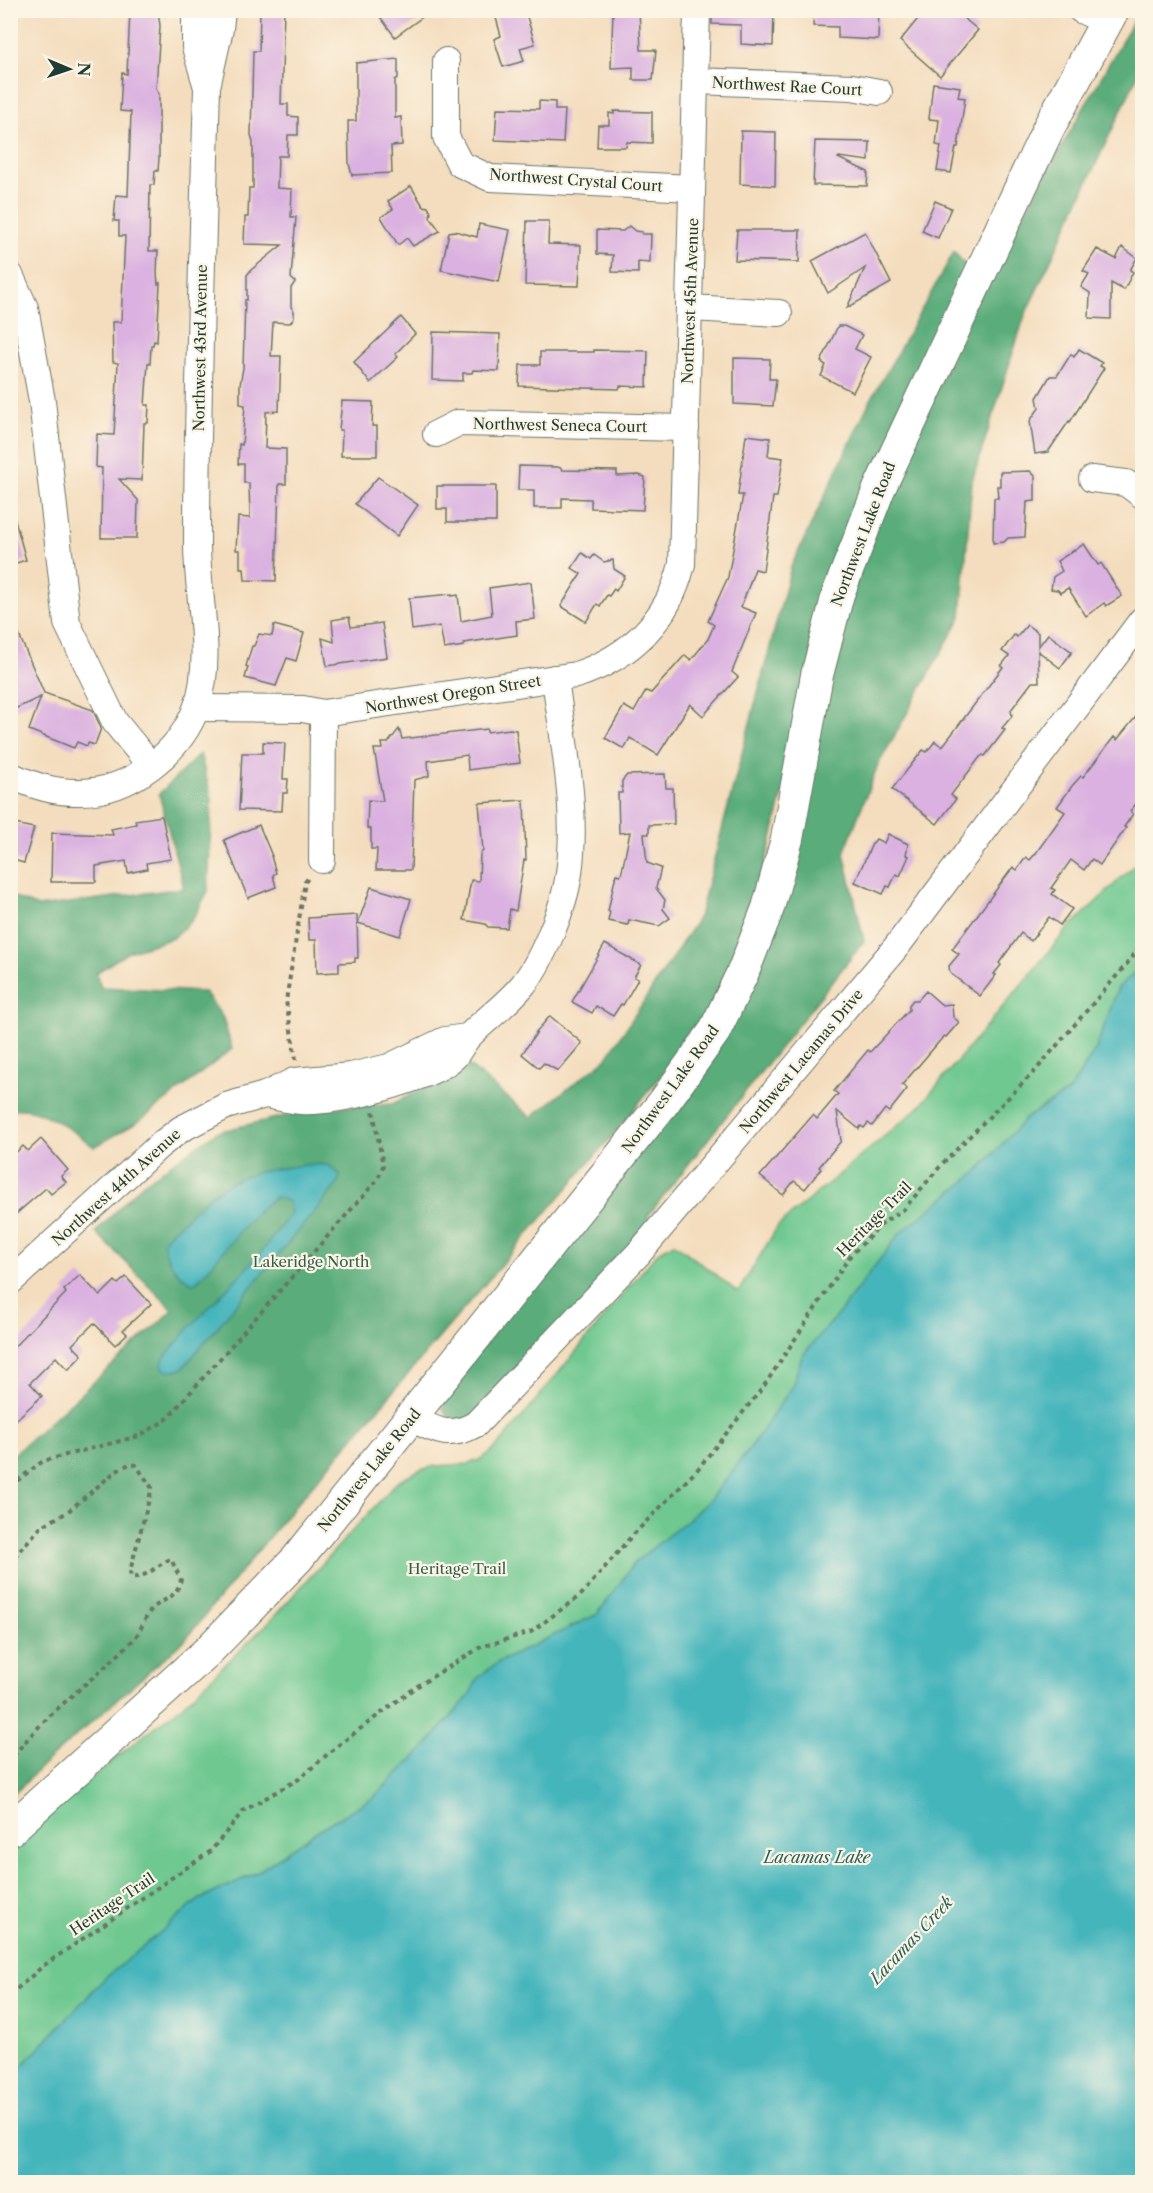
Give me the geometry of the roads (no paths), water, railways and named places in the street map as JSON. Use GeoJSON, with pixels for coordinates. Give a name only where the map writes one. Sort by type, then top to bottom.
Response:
{"type":"FeatureCollection","features":[{"type":"Feature","properties":{"kind":"main road","name":"Northwest Lake Road"},"geometry":{"type":"LineString","coordinates":[[10,1830],[208,1651],[297,1558],[664,1102],[714,1032],[743,972],[768,908],[788,839],[817,675],[838,594],[870,510],[893,458],[1100,14]]}},
{"type":"Feature","properties":{"kind":"street","name":"Northwest 43rd Avenue"},"geometry":{"type":"LineString","coordinates":[[195,10],[195,47],[207,87]]}},
{"type":"Feature","properties":{"kind":"street","name":"Northwest 43rd Avenue"},"geometry":{"type":"LineString","coordinates":[[10,775],[32,785],[53,790],[81,792],[104,789],[139,775],[167,754],[183,734],[197,708],[203,688],[205,659],[200,610],[197,492],[207,87],[222,10]]}},
{"type":"Feature","properties":{"kind":"street","name":"Northwest 45th Avenue"},"geometry":{"type":"LineString","coordinates":[[674,591],[682,564],[697,10]]}},
{"type":"Feature","properties":{"kind":"street","name":"Northwest Crystal Court"},"geometry":{"type":"LineString","coordinates":[[446,61],[446,137],[460,164],[490,178],[692,188]]}},
{"type":"Feature","properties":{"kind":"street","name":"Northwest Rae Court"},"geometry":{"type":"LineString","coordinates":[[696,81],[852,87],[879,92]]}},
{"type":"Feature","properties":{"kind":"street"},"geometry":{"type":"LineString","coordinates":[[10,275],[25,308],[42,401],[67,623],[115,722],[151,766]]}},
{"type":"Feature","properties":{"kind":"street"},"geometry":{"type":"LineString","coordinates":[[690,308],[779,313]]}},
{"type":"Feature","properties":{"kind":"street","name":"Northwest Seneca Court"},"geometry":{"type":"LineString","coordinates":[[436,434],[458,423],[686,428]]}},
{"type":"Feature","properties":{"kind":"street"},"geometry":{"type":"LineString","coordinates":[[1092,479],[1126,483],[1143,495]]}},
{"type":"Feature","properties":{"kind":"street","name":"Northwest Oregon Street"},"geometry":{"type":"LineString","coordinates":[[197,708],[303,709],[323,713],[576,675],[600,668],[626,651],[653,626],[674,591]]}},
{"type":"Feature","properties":{"kind":"street","name":"Northwest Lacamas Drive"},"geometry":{"type":"LineString","coordinates":[[411,1418],[449,1434],[476,1424],[639,1253],[897,946],[1143,620]]}},
{"type":"Feature","properties":{"kind":"street","name":"Northwest 44th Avenue"},"geometry":{"type":"LineString","coordinates":[[265,1095],[302,1101],[340,1097],[388,1087],[427,1072],[453,1058],[468,1037],[494,1015],[523,985],[547,941],[569,876],[573,817],[555,678]]}},
{"type":"Feature","properties":{"kind":"street"},"geometry":{"type":"LineString","coordinates":[[322,860],[323,713]]}},
{"type":"Feature","properties":{"kind":"street","name":"Northwest 44th Avenue"},"geometry":{"type":"LineString","coordinates":[[10,1282],[160,1145],[181,1129],[226,1106],[265,1095],[294,1081],[351,1076],[389,1067],[445,1040],[468,1037]]}},
{"type":"Feature","properties":{"kind":"water","name":"Lacamas Lake"},"geometry":{"type":"Polygon","coordinates":[[[1142,966],[1142,2182],[11,2182],[11,2078],[102,1981],[199,1900],[256,1873],[323,1827],[373,1798],[425,1747],[468,1697],[479,1677],[499,1662],[598,1614],[635,1562],[688,1520],[711,1498],[749,1450],[792,1387],[802,1356],[840,1312],[900,1233],[976,1173],[1026,1118],[1069,1091],[1096,1049],[1118,988],[1142,966]]]}},
{"type":"Feature","properties":{"kind":"water"},"geometry":{"type":"Polygon","coordinates":[[[312,1164],[328,1165],[340,1175],[337,1185],[182,1369],[169,1372],[162,1368],[163,1359],[190,1327],[260,1254],[291,1213],[288,1201],[276,1197],[265,1205],[194,1284],[173,1266],[166,1254],[163,1240],[204,1202],[230,1183],[259,1172],[312,1164]]]}},
{"type":"Feature","properties":{"kind":"park label","name":"Lakeridge North"},"geometry":{"type":"Point","coordinates":[311,1261]}},
{"type":"Feature","properties":{"kind":"park label","name":"Heritage Trail"},"geometry":{"type":"Point","coordinates":[457,1568]}},
{"type":"Feature","properties":{"kind":"water label","name":"Lacamas Creek"},"geometry":{"type":"Point","coordinates":[911,1940]}}]}
